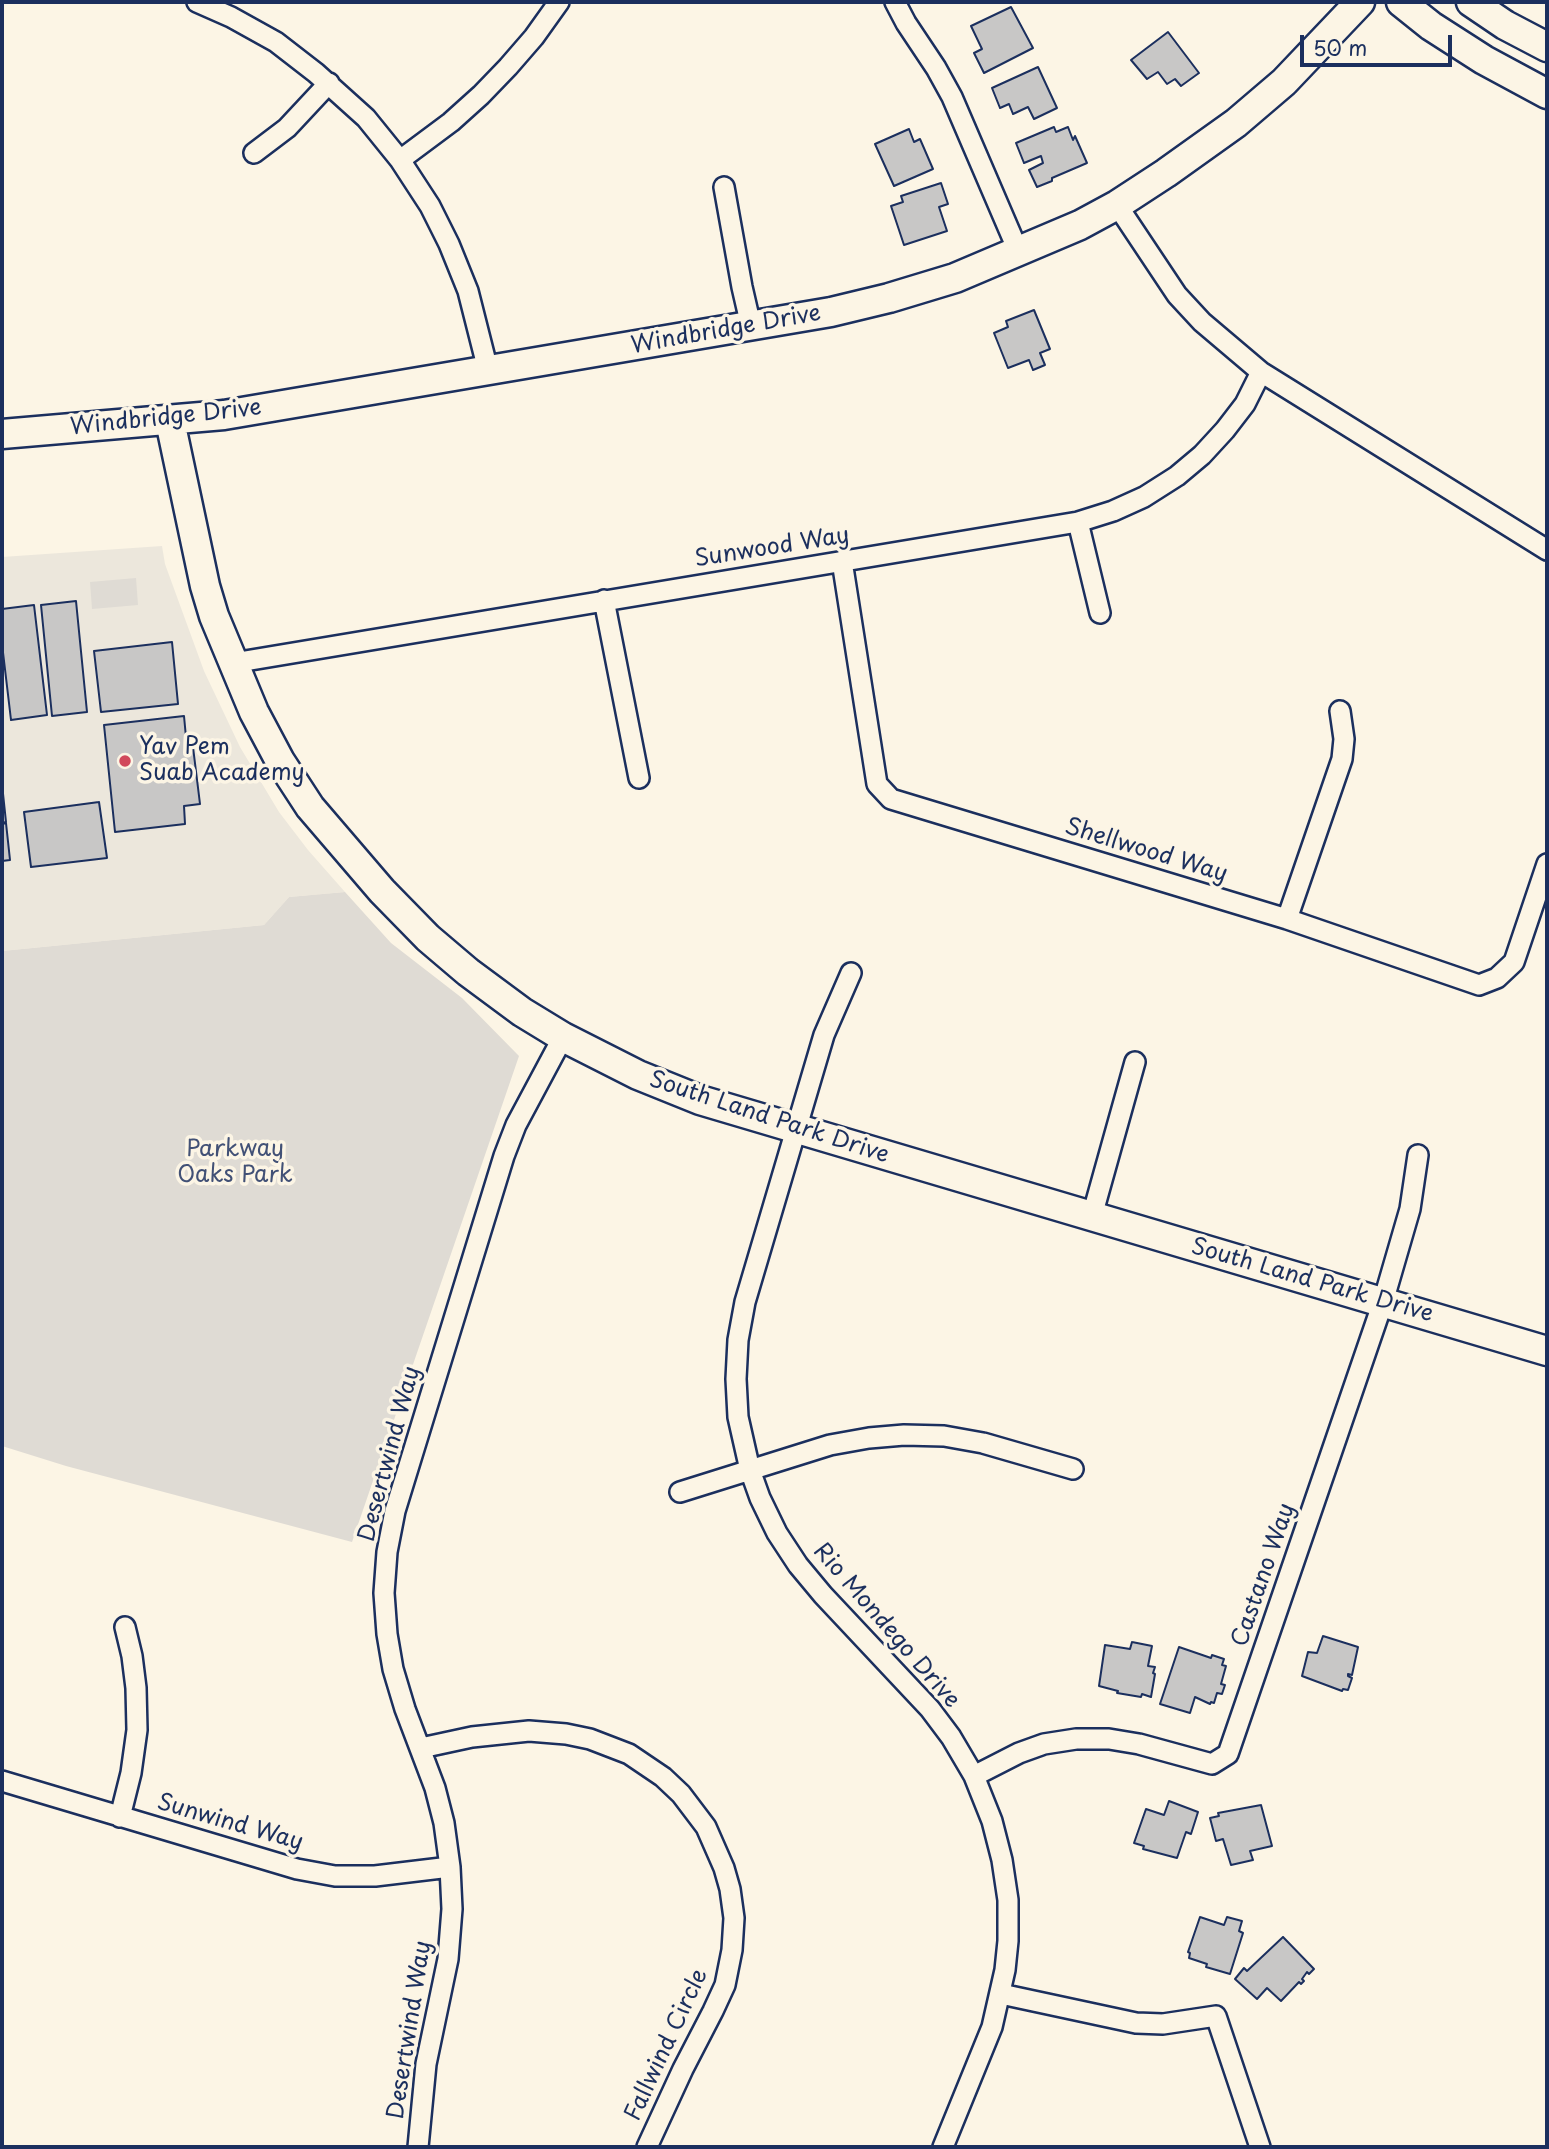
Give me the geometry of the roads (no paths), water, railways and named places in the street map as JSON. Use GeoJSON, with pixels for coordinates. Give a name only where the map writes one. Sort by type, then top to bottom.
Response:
{"type":"FeatureCollection","features":[{"type":"Feature","properties":{"kind":"street"},"geometry":{"type":"LineString","coordinates":[[197,2],[234,9],[329,83],[366,118],[400,160],[430,206],[449,244],[468,291],[488,370]]}},
{"type":"Feature","properties":{"kind":"street"},"geometry":{"type":"LineString","coordinates":[[400,160],[481,95],[525,47],[559,2]]}},
{"type":"Feature","properties":{"kind":"street"},"geometry":{"type":"LineString","coordinates":[[895,2],[952,97],[1019,253]]}},
{"type":"Feature","properties":{"kind":"street","name":"Windbridge Drive"},"geometry":{"type":"LineString","coordinates":[[2,434],[224,415],[751,327],[890,298],[955,278],[1019,253],[1117,205],[1236,124],[1291,75],[1360,2]]}},
{"type":"Feature","properties":{"kind":"street"},"geometry":{"type":"LineString","coordinates":[[1401,2],[1484,60],[1547,94]]}},
{"type":"Feature","properties":{"kind":"street"},"geometry":{"type":"LineString","coordinates":[[1471,2],[1505,25],[1547,47]]}},
{"type":"Feature","properties":{"kind":"street"},"geometry":{"type":"LineString","coordinates":[[254,153],[287,128],[329,83]]}},
{"type":"Feature","properties":{"kind":"street"},"geometry":{"type":"LineString","coordinates":[[724,187],[741,287],[751,327]]}},
{"type":"Feature","properties":{"kind":"street"},"geometry":{"type":"LineString","coordinates":[[1117,205],[1177,295],[1202,322],[1261,372],[1547,550]]}},
{"type":"Feature","properties":{"kind":"street","name":"Sunwood Way"},"geometry":{"type":"LineString","coordinates":[[233,663],[1078,522],[1113,511],[1144,497],[1177,476],[1202,455],[1225,430],[1245,404],[1261,372]]}},
{"type":"Feature","properties":{"kind":"street","name":"South Land Park Drive"},"geometry":{"type":"LineString","coordinates":[[170,421],[205,586],[214,616],[260,725],[280,761],[310,807],[382,891],[428,938],[522,1012],[638,1076],[700,1100],[1547,1351]]}},
{"type":"Feature","properties":{"kind":"street"},"geometry":{"type":"LineString","coordinates":[[1078,522],[1100,613]]}},
{"type":"Feature","properties":{"kind":"street","name":"Shellwood Way"},"geometry":{"type":"LineString","coordinates":[[842,561],[877,783],[891,799],[1287,919],[1479,985],[1497,978],[1514,962],[1547,864]]}},
{"type":"Feature","properties":{"kind":"street"},"geometry":{"type":"LineString","coordinates":[[604,600],[639,778]]}},
{"type":"Feature","properties":{"kind":"street"},"geometry":{"type":"LineString","coordinates":[[1287,919],[1342,759],[1344,739],[1340,711]]}},
{"type":"Feature","properties":{"kind":"street","name":"Rio Mondego Drive"},"geometry":{"type":"LineString","coordinates":[[851,973],[824,1035],[745,1302],[738,1340],[738,1417],[750,1470],[777,1533],[798,1565],[823,1595],[930,1709],[951,1737],[974,1776],[992,1821],[1008,1900],[1008,1941],[1001,1994],[992,2027],[943,2147]]}},
{"type":"Feature","properties":{"kind":"street","name":"Desertwind Way"},"geometry":{"type":"LineString","coordinates":[[418,2147],[426,2064],[448,1959],[452,1909],[450,1867],[444,1823],[435,1788],[393,1669],[384,1593],[387,1552],[395,1511],[504,1156],[516,1125],[563,1037]]}},
{"type":"Feature","properties":{"kind":"street"},"geometry":{"type":"LineString","coordinates":[[1092,1216],[1135,1062]]}},
{"type":"Feature","properties":{"kind":"street","name":"Castano Way"},"geometry":{"type":"LineString","coordinates":[[974,1776],[1019,1753],[1044,1744],[1076,1739],[1109,1739],[1139,1744],[1212,1764],[1228,1754],[1383,1302],[1410,1209],[1418,1155]]}},
{"type":"Feature","properties":{"kind":"street"},"geometry":{"type":"LineString","coordinates":[[680,1492],[830,1445],[904,1435],[944,1436],[983,1443],[1073,1469]]}},
{"type":"Feature","properties":{"kind":"street"},"geometry":{"type":"LineString","coordinates":[[120,1817],[131,1773],[137,1730],[136,1688],[125,1627]]}},
{"type":"Feature","properties":{"kind":"street","name":"Fallwind Circle"},"geometry":{"type":"LineString","coordinates":[[421,1748],[472,1737],[529,1731],[590,1739],[629,1754],[663,1777],[681,1794],[706,1827],[730,1889],[734,1918],[732,1950],[724,1985],[713,2011],[647,2147]]}},
{"type":"Feature","properties":{"kind":"street","name":"Sunwind Way"},"geometry":{"type":"LineString","coordinates":[[2,1781],[297,1870],[374,1876],[450,1867]]}},
{"type":"Feature","properties":{"kind":"street"},"geometry":{"type":"LineString","coordinates":[[1001,1994],[1136,2023],[1163,2024],[1216,2016],[1260,2147]]}},
{"type":"Feature","properties":{"kind":"place","name":"Yav Pem Suab Academy"},"geometry":{"type":"Point","coordinates":[125,761]}},
{"type":"Feature","properties":{"kind":"park label","name":"Parkway Oaks Park"},"geometry":{"type":"Point","coordinates":[235,1163]}}]}
